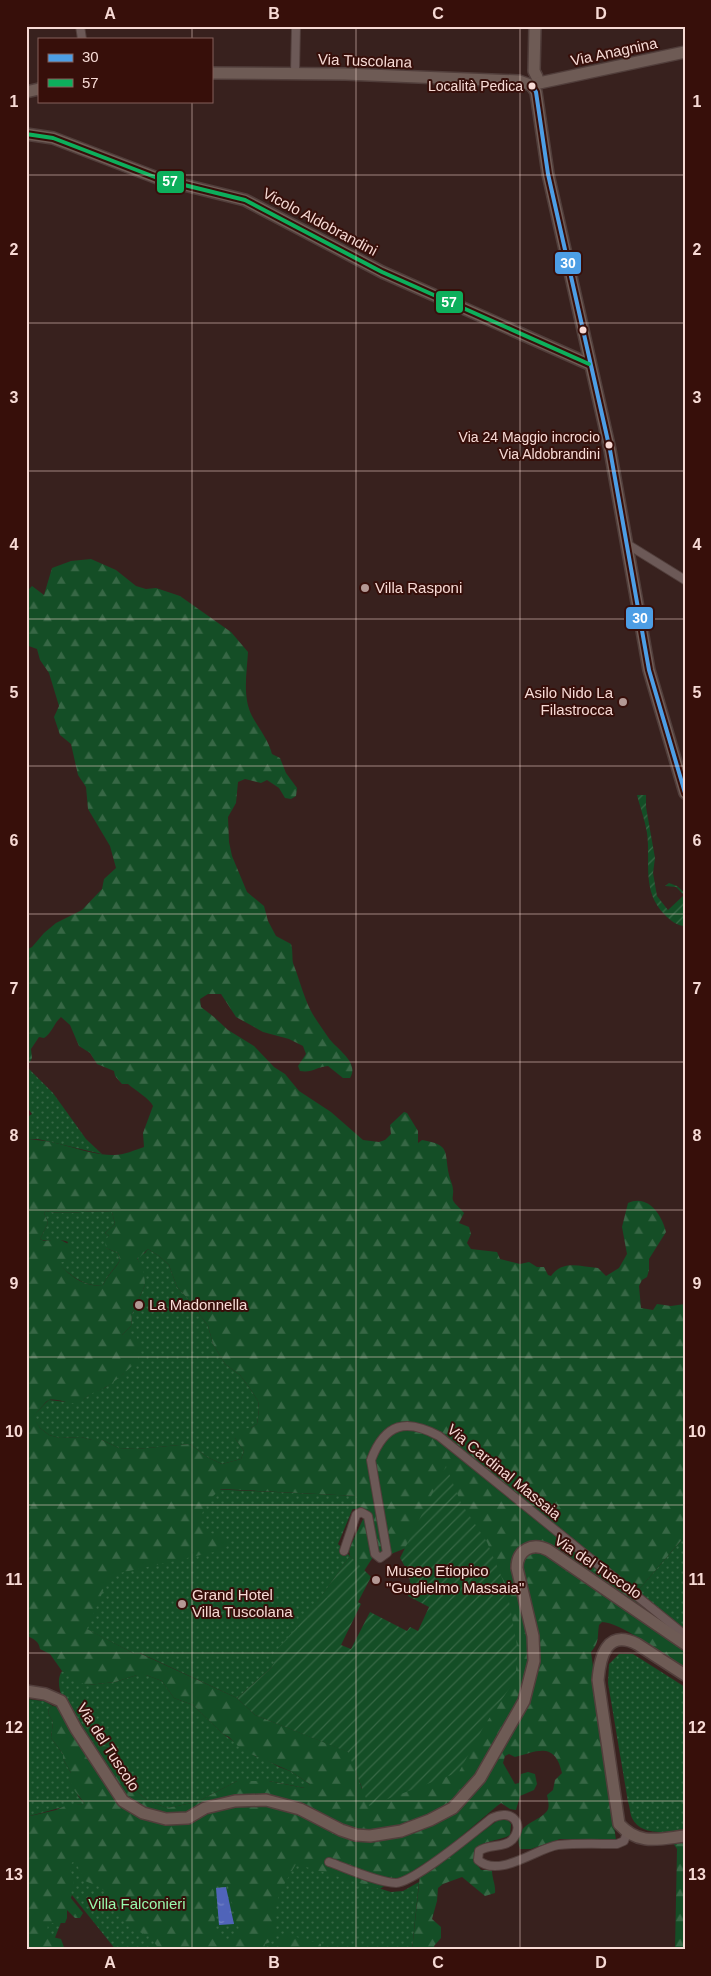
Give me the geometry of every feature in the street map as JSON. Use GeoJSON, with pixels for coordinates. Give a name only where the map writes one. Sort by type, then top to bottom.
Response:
{"type":"FeatureCollection","features":[{"type":"Feature","properties":{"kind":"street"},"geometry":{"type":"LineString","coordinates":[[295,73],[296,26]]}},
{"type":"Feature","properties":{"kind":"street"},"geometry":{"type":"LineString","coordinates":[[535,26],[534,79],[548,174],[589,364],[610,450],[649,670],[685,793]]}},
{"type":"Feature","properties":{"kind":"street","name":"Via Anagnina"},"geometry":{"type":"LineString","coordinates":[[534,79],[591,73],[685,52]]}},
{"type":"Feature","properties":{"kind":"street","name":"Via Tuscolana"},"geometry":{"type":"LineString","coordinates":[[212,73],[295,73],[534,79]]}},
{"type":"Feature","properties":{"kind":"street","name":"Vicolo Aldobrandini"},"geometry":{"type":"LineString","coordinates":[[26,134],[53,138],[160,179],[246,200],[382,272],[589,364]]}},
{"type":"Feature","properties":{"kind":"street"},"geometry":{"type":"LineString","coordinates":[[627,544],[685,580]]}},
{"type":"Feature","properties":{"kind":"street","name":"Via Cardinal Massaia"},"geometry":{"type":"LineString","coordinates":[[344,1551],[356,1515],[361,1512],[368,1516],[375,1554],[378,1557],[382,1557],[387,1553],[371,1460],[376,1446],[386,1435],[398,1427],[412,1425],[426,1429],[439,1436],[685,1635]]}},
{"type":"Feature","properties":{"kind":"street","name":"Via del Tuscolo"},"geometry":{"type":"LineString","coordinates":[[26,1691],[45,1694],[61,1701],[76,1729],[123,1801],[143,1813],[166,1819],[188,1818],[205,1808],[235,1801],[266,1800],[300,1809],[356,1835],[370,1836],[418,1826],[452,1808],[480,1778],[524,1700],[534,1661],[534,1636],[517,1568],[517,1561],[524,1551],[536,1546],[548,1550],[685,1644]]}},
{"type":"Feature","properties":{"kind":"street"},"geometry":{"type":"LineString","coordinates":[[685,1675],[632,1641],[618,1640],[612,1642],[606,1648],[600,1662],[600,1693],[618,1820],[627,1833],[638,1838],[649,1840],[685,1836]]}},
{"type":"Feature","properties":{"kind":"street"},"geometry":{"type":"LineString","coordinates":[[329,1862],[390,1882],[404,1882],[440,1859],[492,1818],[500,1814],[508,1814],[513,1818],[517,1824],[516,1834],[508,1843],[483,1848],[479,1851],[478,1860],[483,1864],[513,1862],[559,1845],[617,1844],[624,1841],[627,1833]]}},
{"type":"Feature","properties":{"kind":"green space"},"geometry":{"type":"Polygon","coordinates":[[[91,559],[116,570],[136,586],[146,589],[156,588],[180,596],[231,632],[248,652],[246,684],[249,709],[272,754],[280,758],[286,773],[297,788],[296,796],[291,799],[285,798],[279,788],[267,780],[261,783],[245,779],[238,782],[236,803],[228,817],[229,842],[232,856],[247,892],[264,906],[268,921],[276,936],[291,944],[293,963],[308,1005],[328,1037],[350,1061],[352,1072],[350,1078],[343,1078],[328,1066],[300,1071],[298,1066],[306,1054],[303,1046],[289,1039],[263,1032],[236,1017],[221,994],[208,994],[200,999],[201,1007],[228,1030],[254,1046],[274,1067],[285,1074],[299,1091],[331,1112],[363,1140],[379,1142],[385,1140],[391,1134],[390,1125],[404,1112],[407,1113],[418,1131],[418,1143],[422,1140],[431,1142],[438,1144],[444,1150],[453,1188],[453,1200],[464,1213],[459,1223],[469,1227],[471,1234],[467,1243],[471,1249],[497,1252],[500,1259],[520,1264],[529,1262],[537,1267],[544,1267],[548,1275],[551,1276],[561,1267],[573,1265],[598,1268],[606,1276],[619,1268],[627,1254],[622,1227],[628,1203],[642,1201],[648,1204],[661,1219],[666,1232],[649,1259],[647,1277],[642,1280],[639,1286],[641,1308],[653,1310],[657,1304],[671,1306],[685,1304],[685,1536],[635,1594],[653,1615],[674,1630],[685,1649],[685,1672],[678,1664],[640,1639],[619,1627],[602,1622],[599,1625],[597,1642],[591,1652],[616,1840],[560,1839],[531,1849],[520,1849],[518,1841],[520,1834],[527,1825],[547,1811],[549,1805],[547,1795],[553,1790],[555,1780],[562,1773],[555,1756],[550,1752],[538,1751],[515,1757],[509,1754],[505,1756],[503,1763],[515,1784],[519,1783],[521,1774],[528,1772],[535,1774],[537,1784],[534,1790],[520,1796],[516,1810],[510,1809],[501,1803],[445,1850],[405,1876],[394,1879],[380,1889],[296,1864],[281,1890],[275,1907],[276,1928],[273,1941],[265,1944],[264,1950],[160,1950],[149,1936],[130,1928],[122,1919],[116,1902],[100,1887],[85,1881],[77,1865],[73,1862],[69,1865],[74,1882],[70,1897],[83,1913],[80,1918],[75,1918],[67,1910],[65,1923],[48,1923],[50,1934],[61,1939],[65,1950],[26,1950],[26,1817],[56,1810],[67,1805],[85,1804],[74,1790],[70,1778],[71,1773],[63,1759],[63,1754],[51,1738],[53,1722],[48,1713],[49,1708],[53,1706],[58,1707],[83,1747],[97,1741],[108,1747],[132,1785],[141,1795],[147,1800],[167,1808],[197,1802],[237,1781],[269,1781],[304,1788],[310,1784],[290,1771],[242,1750],[193,1705],[174,1698],[162,1681],[146,1675],[137,1675],[115,1682],[88,1685],[78,1682],[62,1671],[50,1654],[40,1649],[36,1641],[26,1636],[26,1140],[48,1142],[103,1155],[126,1153],[144,1147],[143,1133],[153,1106],[128,1084],[122,1084],[115,1076],[114,1071],[97,1064],[90,1053],[79,1046],[70,1025],[61,1017],[44,1038],[39,1037],[31,1049],[32,1058],[27,1067],[26,1091],[26,950],[32,947],[56,923],[82,910],[102,889],[104,879],[116,868],[110,846],[88,809],[86,787],[78,775],[71,744],[60,735],[54,717],[59,706],[49,673],[40,660],[37,649],[26,645],[27,591],[32,586],[44,595],[52,568],[71,561],[91,559]],[[46,1211],[44,1213],[48,1223],[40,1239],[44,1241],[59,1239],[70,1245],[69,1260],[59,1263],[84,1283],[103,1285],[120,1260],[118,1253],[106,1248],[105,1240],[109,1236],[105,1233],[115,1224],[112,1212],[62,1213],[46,1211]],[[148,1249],[137,1258],[144,1273],[145,1285],[132,1314],[131,1326],[122,1335],[136,1336],[140,1349],[138,1358],[122,1375],[103,1389],[76,1403],[49,1400],[33,1416],[40,1428],[49,1435],[60,1438],[81,1437],[102,1440],[119,1448],[136,1449],[190,1444],[207,1457],[222,1464],[241,1459],[244,1451],[235,1438],[238,1429],[251,1428],[257,1424],[258,1401],[240,1375],[225,1364],[213,1344],[208,1326],[191,1302],[177,1287],[169,1265],[148,1249]],[[221,1489],[208,1502],[202,1514],[201,1527],[206,1532],[223,1536],[229,1544],[223,1550],[120,1573],[106,1584],[87,1629],[135,1654],[139,1653],[237,1698],[255,1715],[349,1752],[362,1789],[455,1686],[421,1551],[406,1548],[391,1554],[373,1557],[364,1571],[350,1556],[349,1549],[365,1515],[363,1509],[352,1509],[357,1496],[221,1489]],[[214,1885],[215,1932],[225,1939],[231,1939],[235,1936],[234,1933],[238,1932],[239,1928],[228,1886],[214,1885]]]}},
{"type":"Feature","properties":{"kind":"green space"},"geometry":{"type":"Polygon","coordinates":[[[637,795],[646,795],[646,807],[655,858],[653,873],[657,896],[668,910],[684,895],[676,887],[665,886],[669,883],[677,886],[685,893],[685,926],[671,921],[657,906],[653,896],[648,876],[647,833],[637,795]]]}},
{"type":"Feature","properties":{"kind":"green space"},"geometry":{"type":"Polygon","coordinates":[[[27,1067],[53,1093],[86,1139],[102,1154],[38,1139],[26,1140],[26,1118],[32,1114],[27,1107],[27,1067]]]}},
{"type":"Feature","properties":{"kind":"green space"},"geometry":{"type":"Polygon","coordinates":[[[46,1211],[62,1213],[112,1212],[115,1224],[105,1233],[109,1236],[106,1248],[118,1253],[120,1260],[103,1285],[84,1283],[67,1272],[58,1263],[68,1242],[40,1239],[48,1223],[44,1213],[46,1211]]]}},
{"type":"Feature","properties":{"kind":"green space"},"geometry":{"type":"Polygon","coordinates":[[[148,1249],[169,1265],[177,1287],[191,1302],[208,1326],[213,1344],[225,1364],[240,1375],[258,1401],[257,1424],[235,1438],[244,1451],[241,1459],[222,1464],[207,1457],[190,1444],[136,1449],[119,1448],[102,1440],[81,1437],[60,1438],[49,1435],[40,1428],[32,1416],[49,1400],[66,1402],[84,1399],[93,1392],[105,1388],[124,1373],[121,1336],[131,1326],[132,1314],[145,1285],[137,1257],[148,1249]]]}},
{"type":"Feature","properties":{"kind":"green space"},"geometry":{"type":"Polygon","coordinates":[[[446,1466],[461,1503],[487,1542],[507,1590],[518,1651],[515,1680],[484,1726],[459,1772],[369,1806],[348,1752],[255,1715],[237,1698],[271,1668],[274,1663],[272,1655],[310,1612],[350,1556],[371,1577],[358,1602],[361,1604],[341,1645],[351,1649],[370,1612],[407,1631],[410,1627],[418,1631],[429,1607],[408,1596],[410,1581],[400,1558],[446,1466]]]}},
{"type":"Feature","properties":{"kind":"green space"},"geometry":{"type":"Polygon","coordinates":[[[104,1484],[358,1496],[338,1544],[350,1556],[271,1668],[237,1698],[140,1653],[135,1654],[26,1598],[104,1484]]]}},
{"type":"Feature","properties":{"kind":"green space"},"geometry":{"type":"Polygon","coordinates":[[[685,1536],[685,1631],[635,1594],[685,1536]]]}},
{"type":"Feature","properties":{"kind":"green space"},"geometry":{"type":"Polygon","coordinates":[[[619,1654],[633,1654],[685,1687],[685,1829],[664,1832],[649,1831],[636,1824],[631,1816],[608,1683],[609,1664],[619,1654]]]}},
{"type":"Feature","properties":{"kind":"green space"},"geometry":{"type":"Polygon","coordinates":[[[62,1671],[88,1685],[115,1682],[137,1675],[146,1675],[162,1681],[174,1698],[193,1705],[223,1734],[255,1756],[290,1771],[310,1784],[305,1788],[269,1781],[237,1781],[197,1802],[167,1808],[147,1800],[132,1785],[114,1755],[97,1741],[92,1743],[74,1719],[60,1688],[59,1679],[62,1671]]]}},
{"type":"Feature","properties":{"kind":"green space"},"geometry":{"type":"Polygon","coordinates":[[[26,1699],[44,1701],[53,1706],[49,1708],[48,1713],[53,1722],[51,1738],[63,1754],[63,1759],[71,1773],[78,1796],[85,1804],[63,1807],[26,1817],[26,1699]]]}},
{"type":"Feature","properties":{"kind":"green space"},"geometry":{"type":"Polygon","coordinates":[[[501,1818],[507,1819],[511,1824],[510,1835],[481,1845],[474,1853],[476,1863],[481,1870],[492,1870],[495,1893],[485,1896],[462,1877],[443,1884],[438,1888],[432,1919],[441,1927],[441,1938],[434,1946],[435,1950],[412,1950],[420,1875],[501,1818]]]}},
{"type":"Feature","properties":{"kind":"green space"},"geometry":{"type":"Polygon","coordinates":[[[685,1841],[685,1950],[675,1950],[677,1849],[673,1843],[685,1841]]]}},
{"type":"Feature","properties":{"kind":"green space","name":"Villa Falconieri"},"geometry":{"type":"Polygon","coordinates":[[[62,1859],[296,1863],[391,1892],[403,1891],[419,1882],[412,1950],[116,1950],[72,1895],[50,1950],[26,1950],[62,1859]]]}},
{"type":"Feature","properties":{"kind":"green space"},"geometry":{"type":"Polygon","coordinates":[[[286,1934],[321,1944],[321,1950],[278,1950],[282,1936],[286,1934]]]}},
{"type":"Feature","properties":{"kind":"water"},"geometry":{"type":"Polygon","coordinates":[[[226,1887],[234,1924],[219,1925],[216,1888],[226,1887]]]}},
{"type":"Feature","properties":{"kind":"transit line","name":"30"},"geometry":{"type":"LineString","coordinates":[[532,86],[536,92],[548,174],[610,450],[649,670],[685,793]]}},
{"type":"Feature","properties":{"kind":"transit line","name":"57"},"geometry":{"type":"LineString","coordinates":[[26,134],[53,138],[160,179],[245,200],[382,272],[589,364]]}},
{"type":"Feature","properties":{"kind":"place","name":"Località Pedica"},"geometry":{"type":"Point","coordinates":[532,86]}},
{"type":"Feature","properties":{"kind":"place","name":"Via 24 Maggio incrocio Via Aldobrandini"},"geometry":{"type":"Point","coordinates":[609,445]}},
{"type":"Feature","properties":{"kind":"place","name":"Villa Rasponi"},"geometry":{"type":"Point","coordinates":[365,588]}},
{"type":"Feature","properties":{"kind":"place","name":"Asilo Nido La Filastrocca"},"geometry":{"type":"Point","coordinates":[623,702]}},
{"type":"Feature","properties":{"kind":"place","name":"La Madonnella"},"geometry":{"type":"Point","coordinates":[139,1305]}},
{"type":"Feature","properties":{"kind":"place","name":"Museo Etiopico \"Guglielmo Massaia\""},"geometry":{"type":"Point","coordinates":[376,1580]}},
{"type":"Feature","properties":{"kind":"place","name":"Grand Hotel Villa Tuscolana"},"geometry":{"type":"Point","coordinates":[182,1604]}}]}
